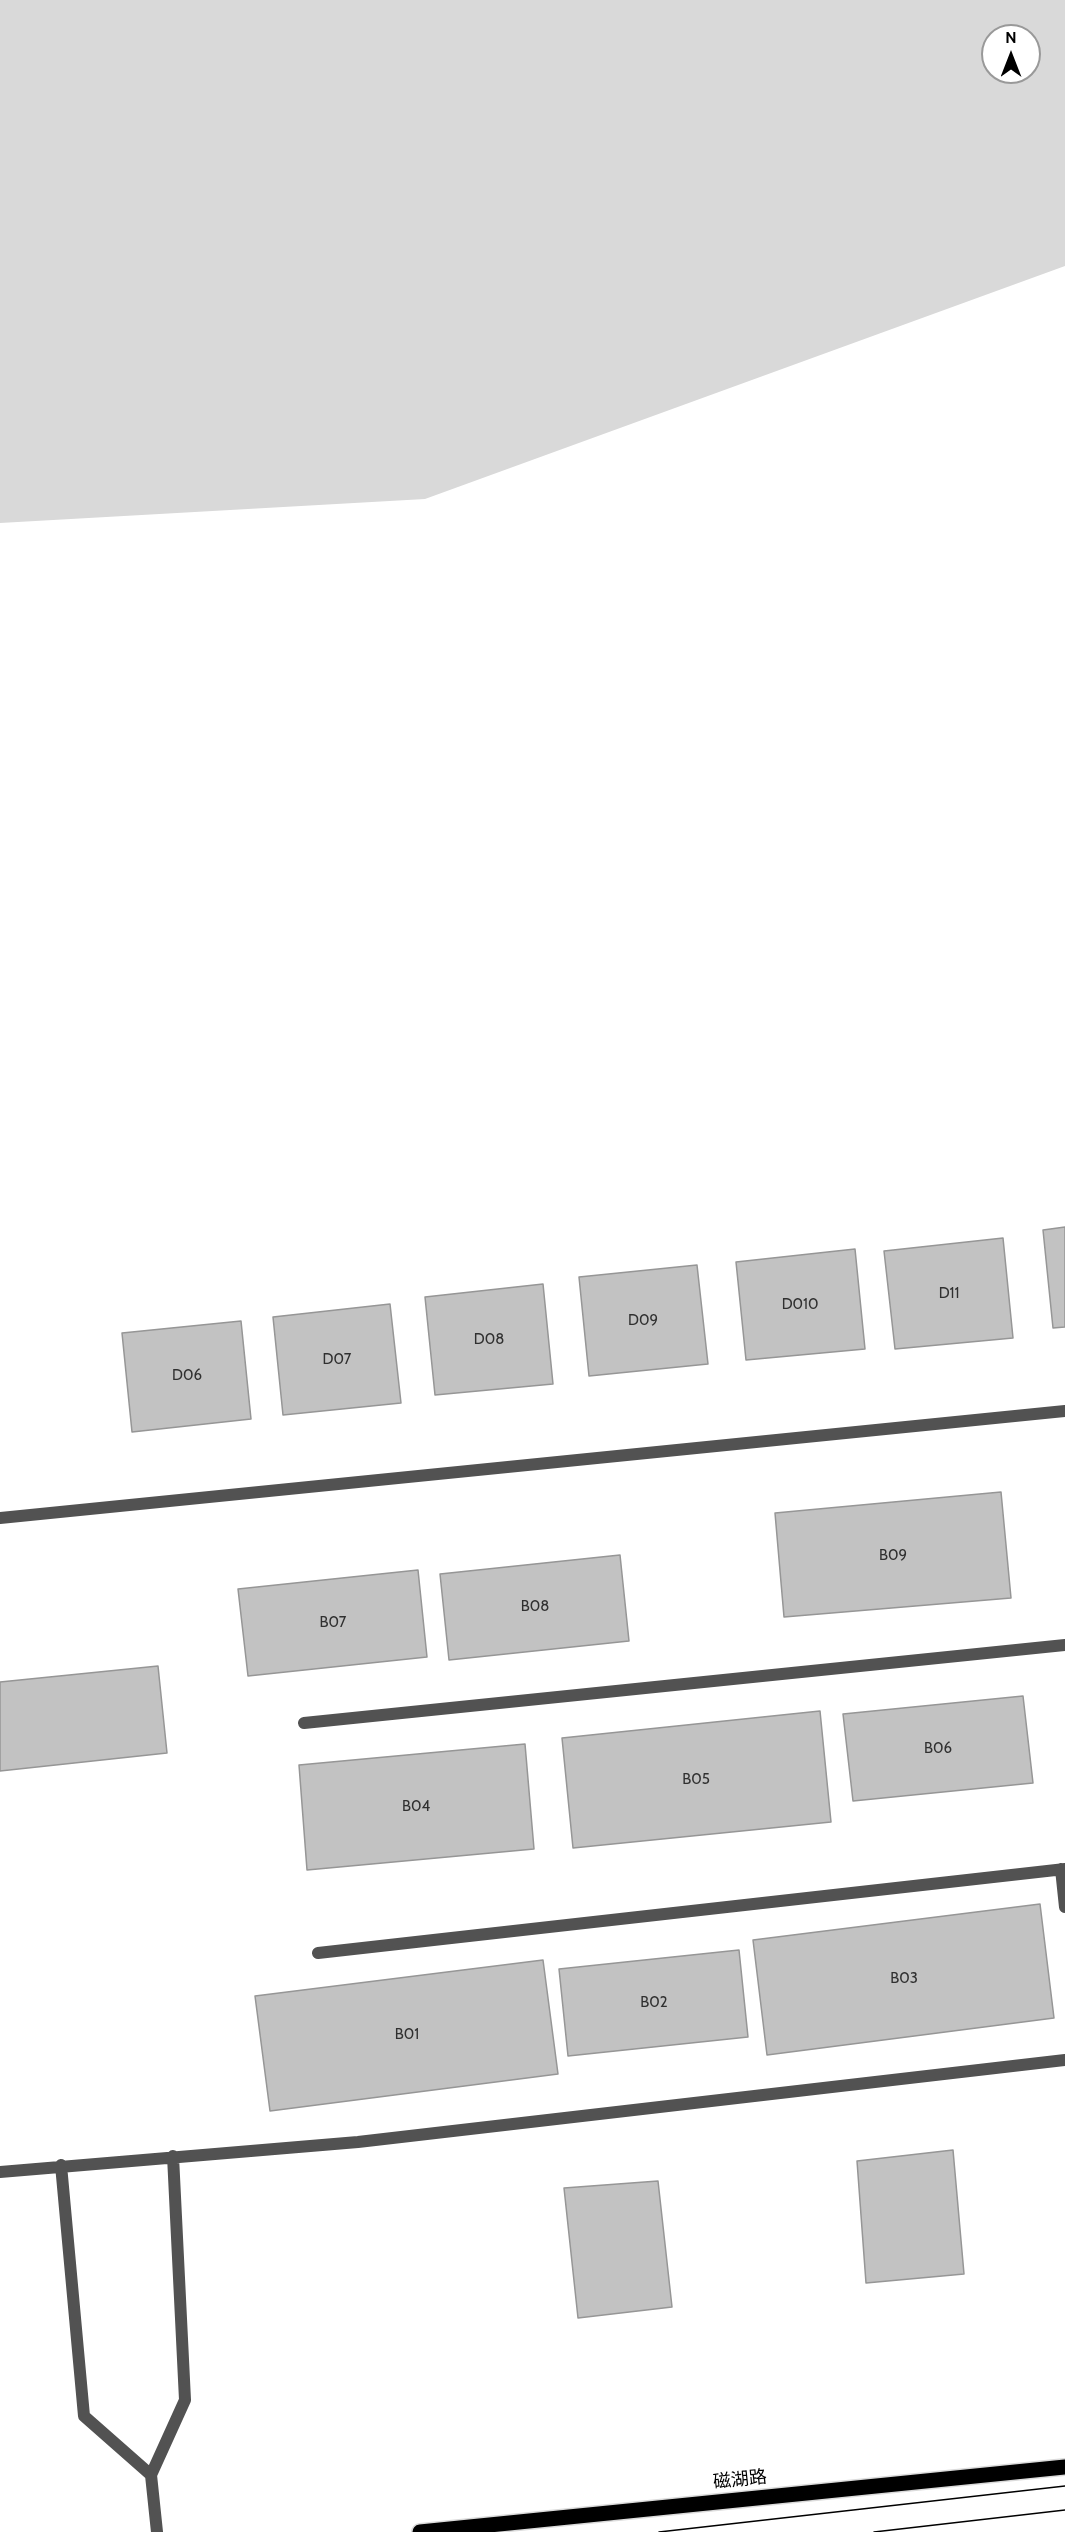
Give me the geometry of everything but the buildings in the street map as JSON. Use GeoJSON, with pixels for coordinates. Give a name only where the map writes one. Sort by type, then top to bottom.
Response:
{"type":"FeatureCollection","features":[{"type":"Feature","properties":{"kind":"main road","name":"磁湖路"},"geometry":{"type":"LineString","coordinates":[[420,2532],[1065,2467]]}},
{"type":"Feature","properties":{"kind":"street"},"geometry":{"type":"LineString","coordinates":[[0,1518],[1065,1411]]}},
{"type":"Feature","properties":{"kind":"street"},"geometry":{"type":"LineString","coordinates":[[304,1723],[1065,1645]]}},
{"type":"Feature","properties":{"kind":"street"},"geometry":{"type":"LineString","coordinates":[[318,1953],[1063,1869],[1065,1907]]}},
{"type":"Feature","properties":{"kind":"street"},"geometry":{"type":"LineString","coordinates":[[0,2172],[61,2165],[357,2142],[1065,2060]]}},
{"type":"Feature","properties":{"kind":"street"},"geometry":{"type":"LineString","coordinates":[[157,2532],[151,2475],[185,2400],[173,2156]]}},
{"type":"Feature","properties":{"kind":"street"},"geometry":{"type":"LineString","coordinates":[[61,2165],[84,2416],[151,2475]]}},
{"type":"Feature","properties":{"kind":"shaded area"},"geometry":{"type":"Polygon","coordinates":[[[0,0],[1065,0],[1065,266],[425,499],[0,523],[0,0]]]}},
{"type":"Feature","properties":{"kind":"tram line"},"geometry":{"type":"LineString","coordinates":[[659,2532],[1065,2486]]}},
{"type":"Feature","properties":{"kind":"tram line"},"geometry":{"type":"LineString","coordinates":[[874,2532],[1065,2510]]}}]}
